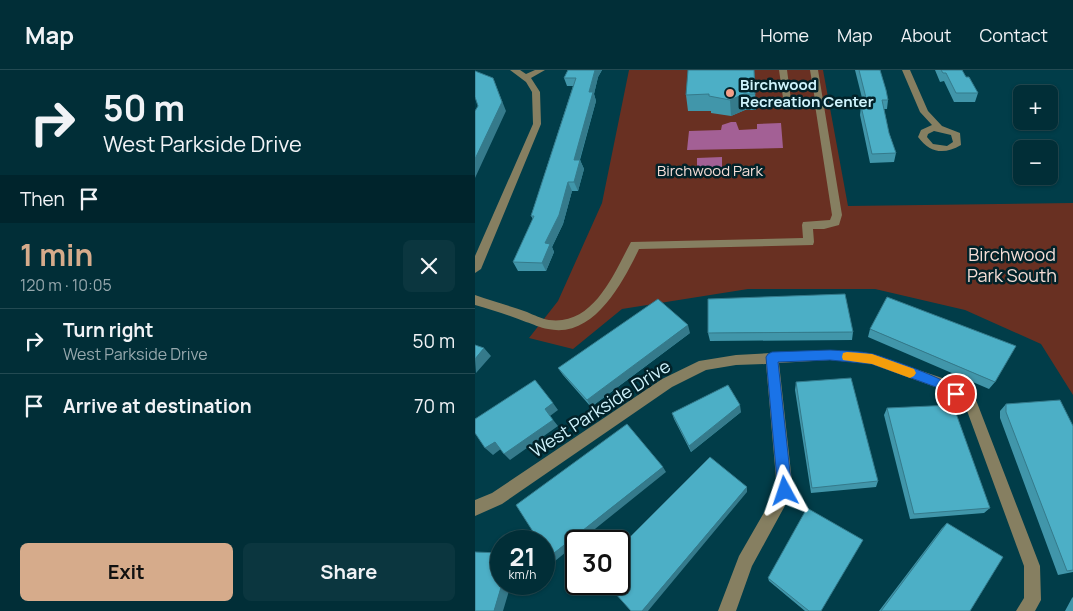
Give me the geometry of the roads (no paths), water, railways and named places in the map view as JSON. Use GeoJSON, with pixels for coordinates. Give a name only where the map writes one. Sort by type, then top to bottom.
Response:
{"type":"FeatureCollection","features":[{"type":"Feature","properties":{"kind":"street"},"geometry":{"type":"LineString","coordinates":[[475,269],[537,124],[538,106],[536,91],[528,76],[514,70]]}},
{"type":"Feature","properties":{"kind":"street"},"geometry":{"type":"LineString","coordinates":[[528,76],[541,70]]}},
{"type":"Feature","properties":{"kind":"street"},"geometry":{"type":"LineString","coordinates":[[783,70],[787,103],[819,102]]}},
{"type":"Feature","properties":{"kind":"street"},"geometry":{"type":"LineString","coordinates":[[475,300],[550,326],[584,317],[601,304],[619,278],[635,245],[809,242],[807,225],[835,222],[837,215],[814,70]]}},
{"type":"Feature","properties":{"kind":"street"},"geometry":{"type":"LineString","coordinates":[[906,70],[924,112],[939,128]]}},
{"type":"Feature","properties":{"kind":"street","name":"West Parkside Drive"},"geometry":{"type":"LineString","coordinates":[[475,508],[497,499],[667,383],[704,365],[772,357],[830,355],[872,359],[940,384],[971,404],[1032,566],[1032,600],[1025,611]]}},
{"type":"Feature","properties":{"kind":"street"},"geometry":{"type":"LineString","coordinates":[[727,611],[745,562],[785,491],[772,357]]}},
{"type":"Feature","properties":{"kind":"place","name":"Birchwood Recreation Center"},"geometry":{"type":"Point","coordinates":[730,93]}},
{"type":"Feature","properties":{"kind":"park label","name":"Birchwood Park"},"geometry":{"type":"Point","coordinates":[710,170]}},
{"type":"Feature","properties":{"kind":"park label","name":"Birchwood Park South"},"geometry":{"type":"Point","coordinates":[1012,264]}}]}
